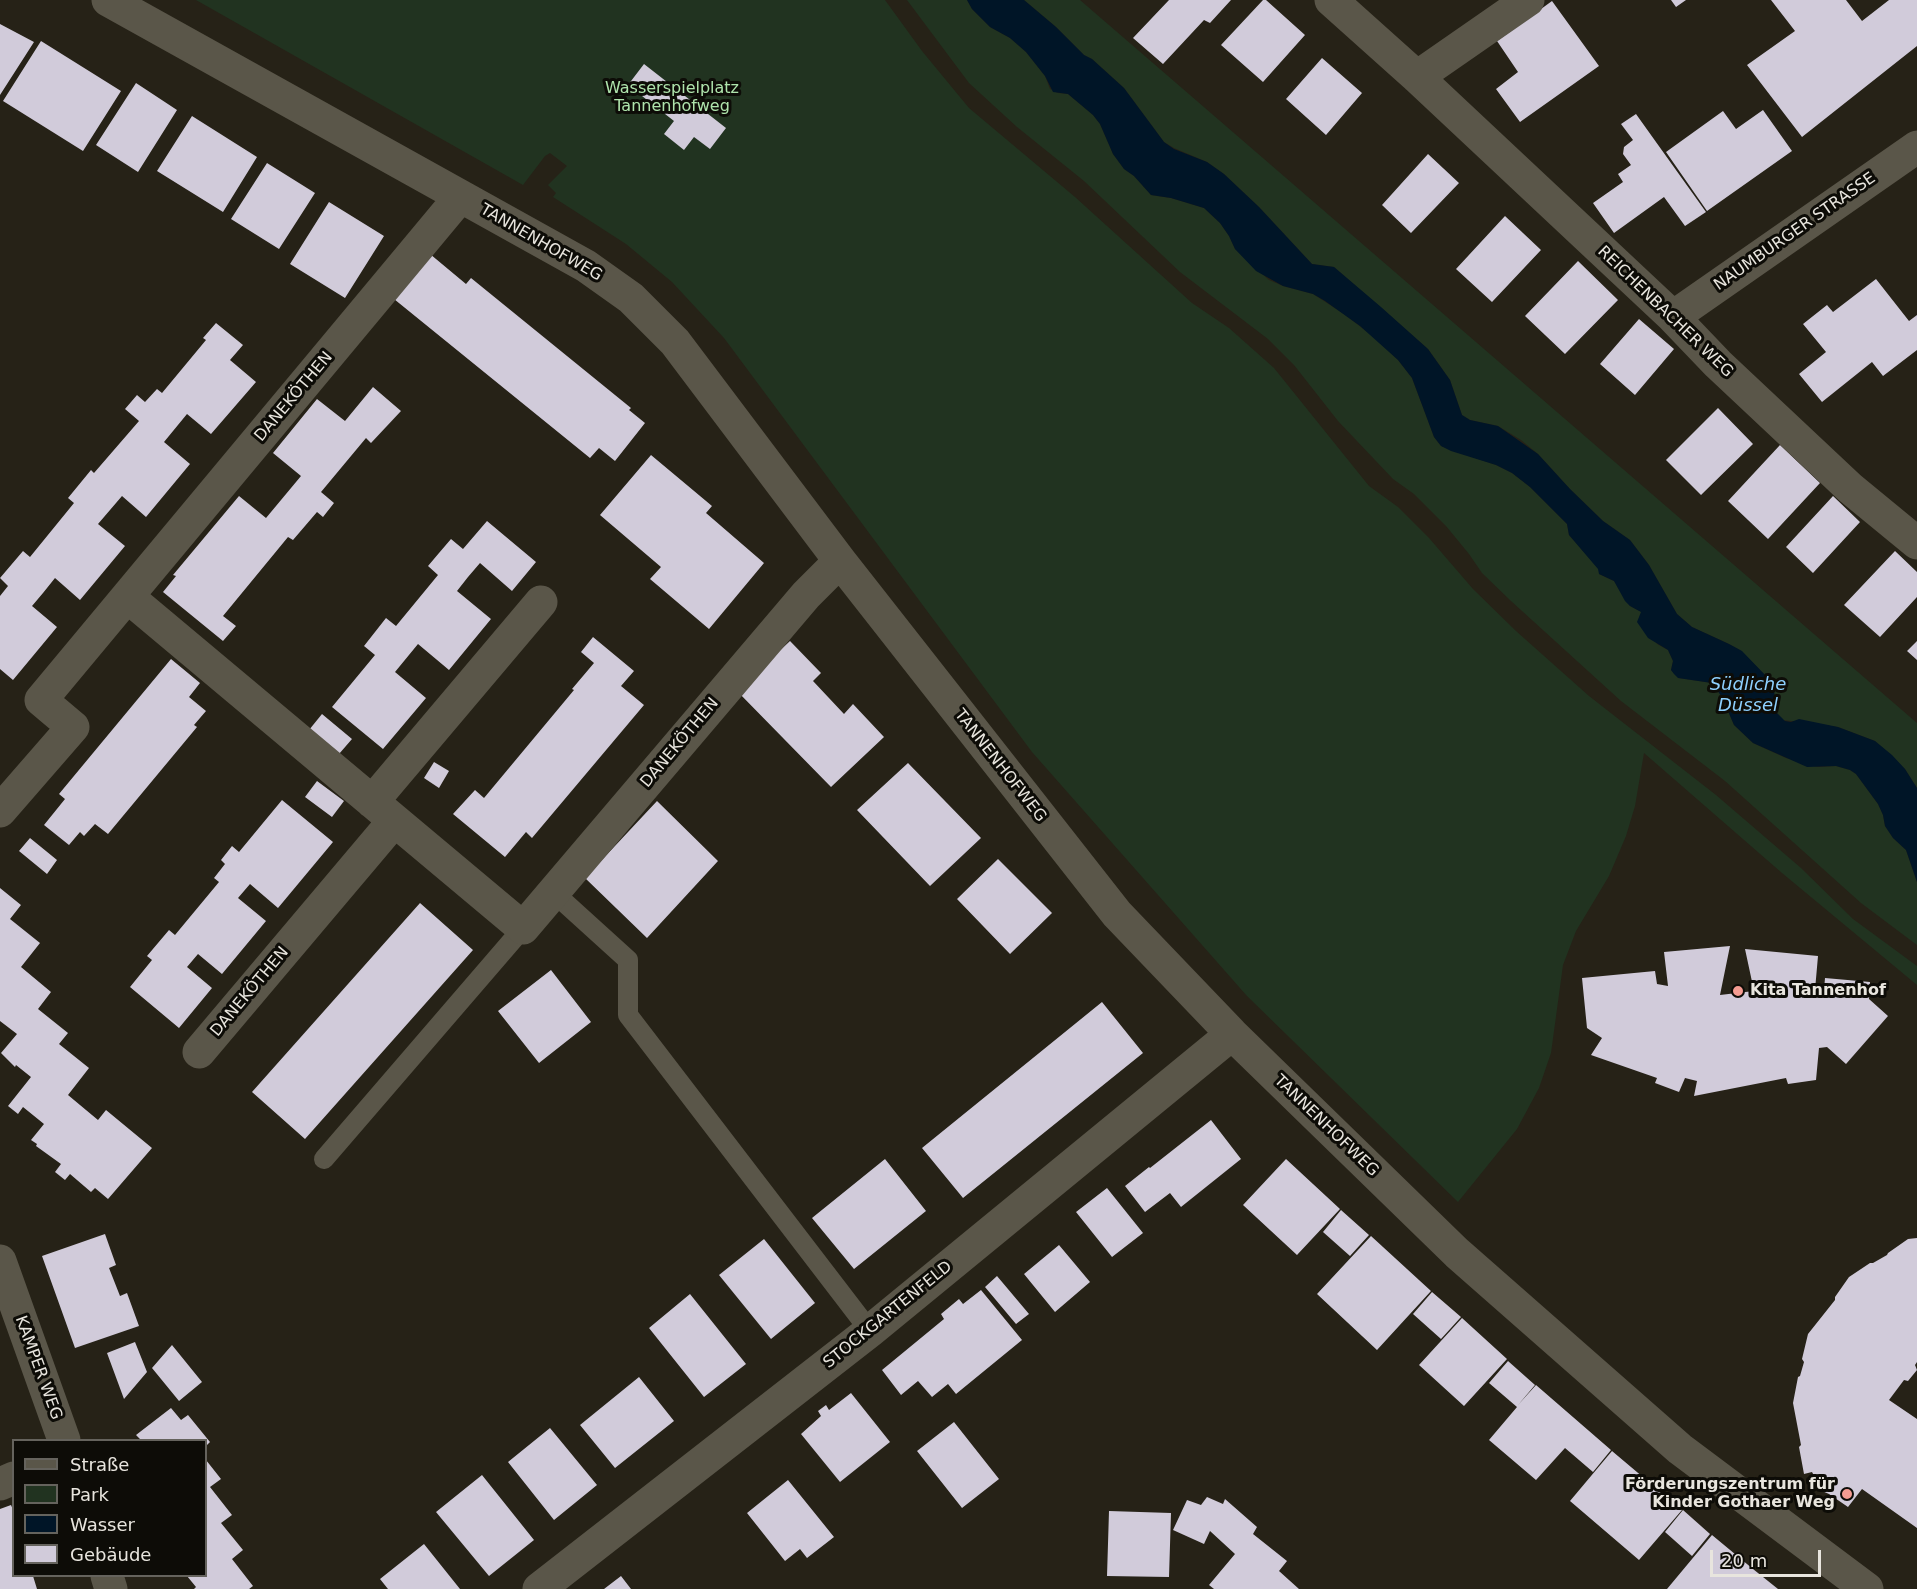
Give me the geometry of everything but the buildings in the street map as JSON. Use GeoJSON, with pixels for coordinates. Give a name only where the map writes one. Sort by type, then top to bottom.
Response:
{"type":"FeatureCollection","features":[{"type":"Feature","properties":{"kind":"street","name":"TANNENHOFWEG"},"geometry":{"type":"LineString","coordinates":[[108,0],[586,266],[631,298],[675,342],[840,561],[1117,914],[1232,1034],[1457,1253],[1680,1449],[1867,1589]]}},
{"type":"Feature","properties":{"kind":"street","name":"REICHENBACHER WEG"},"geometry":{"type":"LineString","coordinates":[[1331,0],[1417,77],[1673,317],[1718,364],[1850,488],[1917,543]]}},
{"type":"Feature","properties":{"kind":"street"},"geometry":{"type":"LineString","coordinates":[[1417,77],[1528,0]]}},
{"type":"Feature","properties":{"kind":"street","name":"NAUMBURGER STRASSE"},"geometry":{"type":"LineString","coordinates":[[1673,317],[1917,147]]}},
{"type":"Feature","properties":{"kind":"street","name":"DANEKÖTHEN"},"geometry":{"type":"LineString","coordinates":[[0,812],[72,727],[41,700],[460,197]]}},
{"type":"Feature","properties":{"kind":"street","name":"DANEKÖTHEN"},"geometry":{"type":"LineString","coordinates":[[523,928],[806,595],[840,561]]}},
{"type":"Feature","properties":{"kind":"street"},"geometry":{"type":"LineString","coordinates":[[128,597],[523,928]]}},
{"type":"Feature","properties":{"kind":"street","name":"DANEKÖTHEN"},"geometry":{"type":"LineString","coordinates":[[199,1052],[541,602]]}},
{"type":"Feature","properties":{"kind":"street","name":"STOCKGARTENFELD"},"geometry":{"type":"LineString","coordinates":[[539,1589],[870,1331],[1232,1034]]}},
{"type":"Feature","properties":{"kind":"street","name":"KAMPER WEG"},"geometry":{"type":"LineString","coordinates":[[0,1261],[64,1439]]}},
{"type":"Feature","properties":{"kind":"lane"},"geometry":{"type":"LineString","coordinates":[[554,892],[628,960],[628,1015],[870,1331]]}},
{"type":"Feature","properties":{"kind":"lane","name":"DANEKÖTHEN"},"geometry":{"type":"LineString","coordinates":[[324,1159],[523,928]]}},
{"type":"Feature","properties":{"kind":"green space","name":"Wasserspielplatz Tannenhofweg"},"geometry":{"type":"Polygon","coordinates":[[[196,0],[885,0],[922,51],[969,108],[1075,197],[1192,303],[1229,328],[1274,368],[1369,486],[1398,507],[1429,538],[1473,589],[1516,631],[1589,696],[1716,795],[1801,868],[1853,919],[1917,966],[1917,985],[1782,873],[1644,753],[1635,806],[1626,836],[1609,876],[1576,931],[1563,965],[1551,1053],[1539,1088],[1517,1129],[1458,1202],[1247,996],[1032,752],[724,338],[672,282],[626,244],[553,197],[556,193],[548,185],[567,166],[550,153],[545,156],[523,185],[196,0]]]}},
{"type":"Feature","properties":{"kind":"green space"},"geometry":{"type":"Polygon","coordinates":[[[907,0],[967,0],[972,9],[990,27],[1010,38],[1026,52],[1045,76],[1050,89],[1068,94],[1093,115],[1100,124],[1113,154],[1124,169],[1134,176],[1151,195],[1171,198],[1204,208],[1220,223],[1235,249],[1269,280],[1313,294],[1375,338],[1398,360],[1412,378],[1434,437],[1441,446],[1496,465],[1512,473],[1530,487],[1567,524],[1569,535],[1599,569],[1599,574],[1614,581],[1630,606],[1642,612],[1657,644],[1668,650],[1673,661],[1671,670],[1679,678],[1712,683],[1722,697],[1734,725],[1753,743],[1786,758],[1818,767],[1836,766],[1856,774],[1878,804],[1885,826],[1893,838],[1906,850],[1917,882],[1917,945],[1861,903],[1725,781],[1621,701],[1511,601],[1482,573],[1446,526],[1414,494],[1393,479],[1338,421],[1294,365],[1268,339],[1180,272],[1084,181],[1017,127],[969,83],[907,0]]]}},
{"type":"Feature","properties":{"kind":"green space"},"geometry":{"type":"Polygon","coordinates":[[[1024,0],[1080,0],[1917,723],[1917,788],[1905,769],[1875,741],[1838,727],[1783,720],[1776,712],[1773,700],[1774,687],[1767,677],[1741,651],[1692,627],[1677,614],[1649,565],[1630,540],[1603,521],[1538,454],[1521,440],[1498,426],[1470,420],[1462,415],[1450,380],[1428,349],[1334,267],[1312,264],[1259,207],[1224,174],[1207,162],[1164,142],[1124,88],[1024,0]]]}},
{"type":"Feature","properties":{"kind":"water","name":"Südliche Düssel"},"geometry":{"type":"Polygon","coordinates":[[[967,0],[1024,0],[1124,88],[1164,142],[1174,149],[1207,162],[1224,174],[1259,207],[1312,264],[1334,267],[1381,307],[1428,349],[1450,380],[1462,415],[1470,420],[1498,426],[1538,454],[1603,521],[1630,540],[1649,565],[1677,614],[1692,627],[1742,651],[1767,677],[1774,689],[1776,712],[1785,721],[1791,722],[1799,719],[1838,727],[1875,741],[1892,755],[1905,769],[1917,788],[1917,882],[1906,850],[1893,838],[1885,826],[1878,804],[1856,774],[1836,766],[1807,767],[1753,743],[1734,725],[1722,697],[1712,683],[1678,678],[1671,670],[1673,661],[1668,650],[1648,638],[1637,622],[1641,612],[1625,601],[1614,581],[1599,574],[1598,569],[1569,535],[1567,524],[1530,487],[1512,473],[1496,465],[1441,446],[1434,437],[1412,378],[1398,360],[1360,326],[1325,301],[1313,294],[1283,286],[1256,271],[1235,249],[1220,223],[1204,208],[1171,198],[1151,195],[1134,176],[1124,169],[1113,154],[1100,124],[1093,115],[1068,94],[1053,92],[1045,76],[1026,52],[1010,38],[990,27],[972,9],[967,0]]]}},
{"type":"Feature","properties":{"kind":"place","name":"Kita Tannenhof"},"geometry":{"type":"Point","coordinates":[1738,991]}},
{"type":"Feature","properties":{"kind":"place","name":"Förderungszentrum für Kinder Gothaer Weg"},"geometry":{"type":"Point","coordinates":[1847,1494]}}]}
